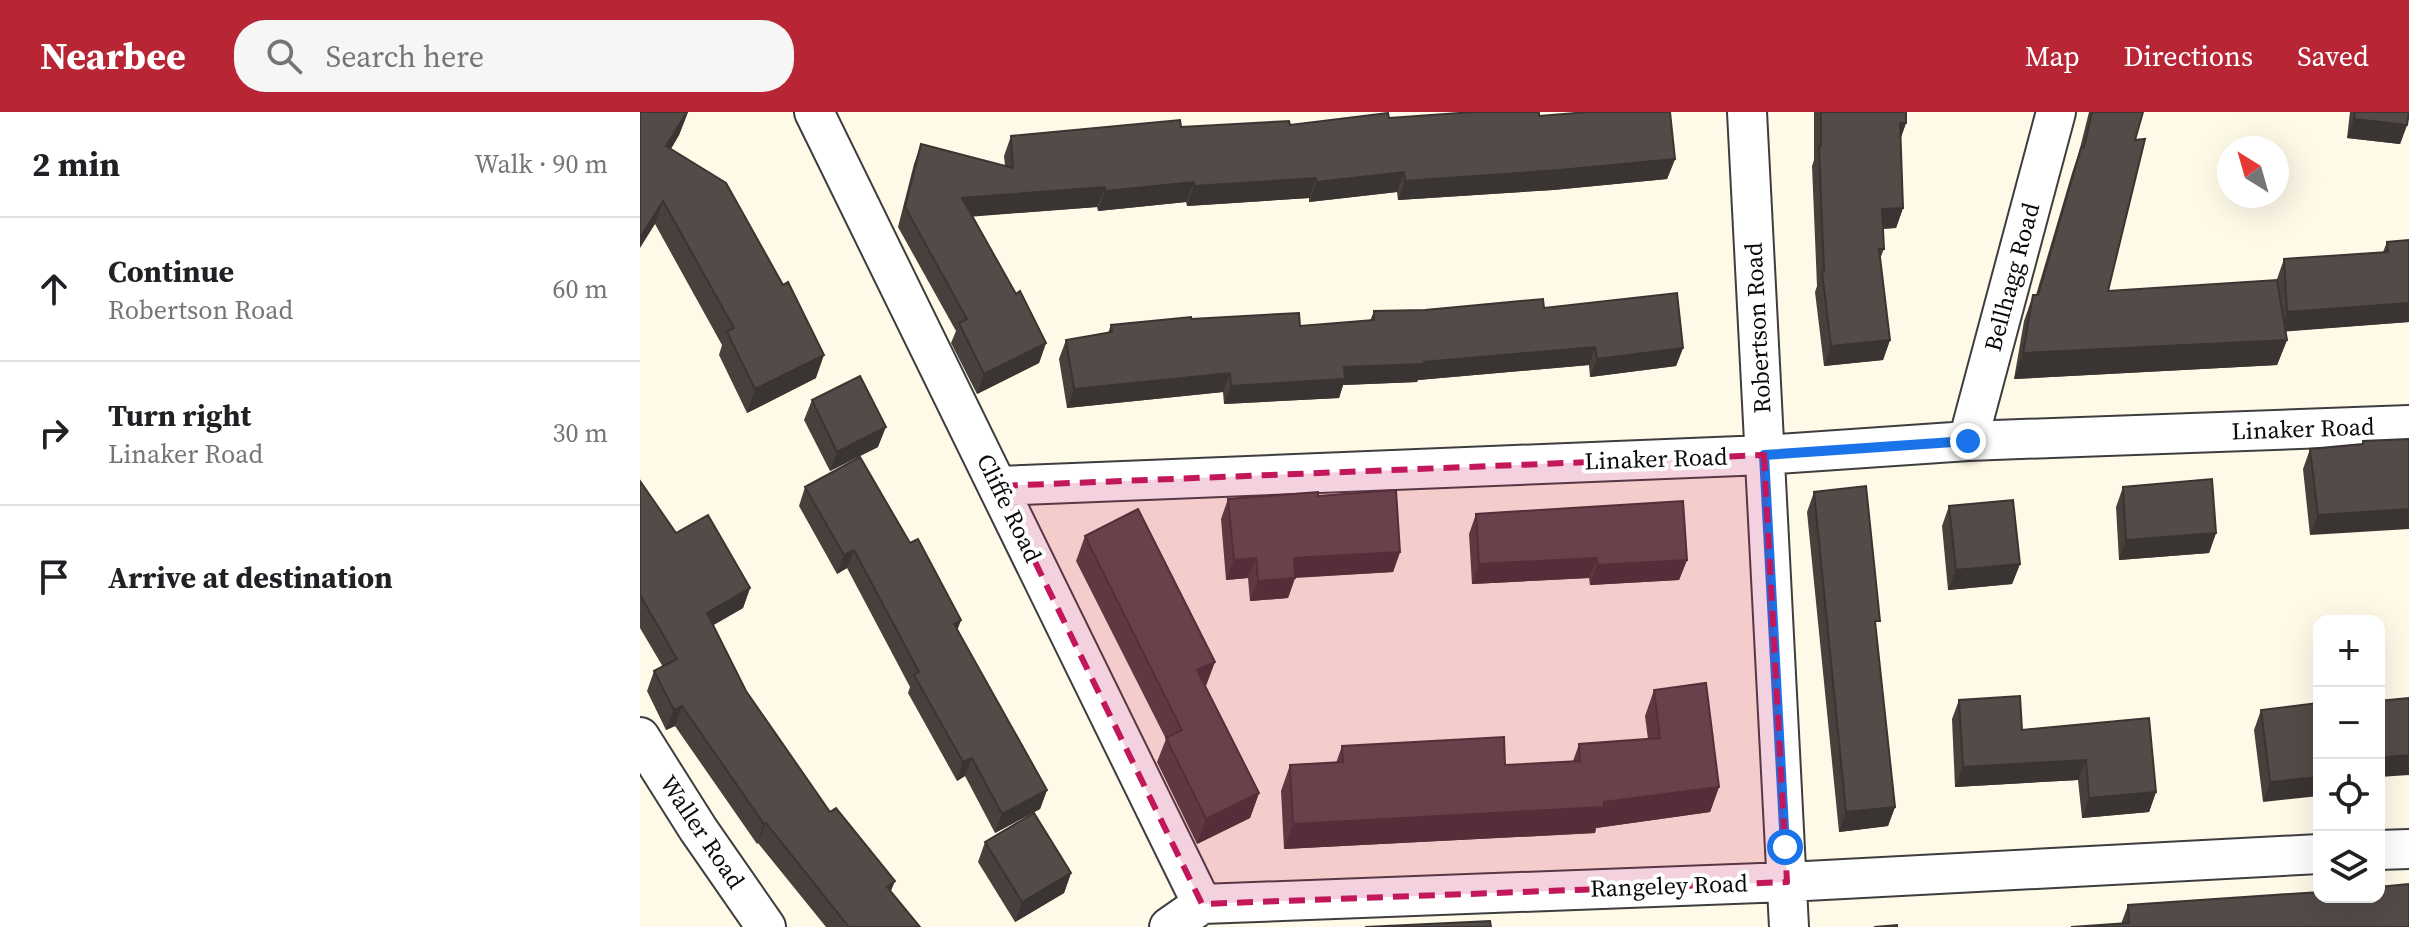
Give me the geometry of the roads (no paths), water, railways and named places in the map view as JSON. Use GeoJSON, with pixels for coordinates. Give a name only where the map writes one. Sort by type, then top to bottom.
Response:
{"type":"FeatureCollection","features":[{"type":"Feature","properties":{"kind":"street","name":"Cliffe Road"},"geometry":{"type":"LineString","coordinates":[[814,112],[1202,904]]}},
{"type":"Feature","properties":{"kind":"street","name":"Robertson Road"},"geometry":{"type":"LineString","coordinates":[[1747,112],[1789,927]]}},
{"type":"Feature","properties":{"kind":"street","name":"Bellhagg Road"},"geometry":{"type":"LineString","coordinates":[[1968,441],[2056,112]]}},
{"type":"Feature","properties":{"kind":"street","name":"Linaker Road"},"geometry":{"type":"LineString","coordinates":[[998,486],[1764,455],[1968,441],[2409,425]]}},
{"type":"Feature","properties":{"kind":"street","name":"Waller Road"},"geometry":{"type":"LineString","coordinates":[[640,737],[698,829],[766,927]]}},
{"type":"Feature","properties":{"kind":"street"},"geometry":{"type":"LineString","coordinates":[[2385,850],[2409,849]]}},
{"type":"Feature","properties":{"kind":"street","name":"Rangeley Road"},"geometry":{"type":"LineString","coordinates":[[1202,904],[1787,882],[2313,854]]}},
{"type":"Feature","properties":{"kind":"street"},"geometry":{"type":"LineString","coordinates":[[1169,927],[1202,904]]}}]}
